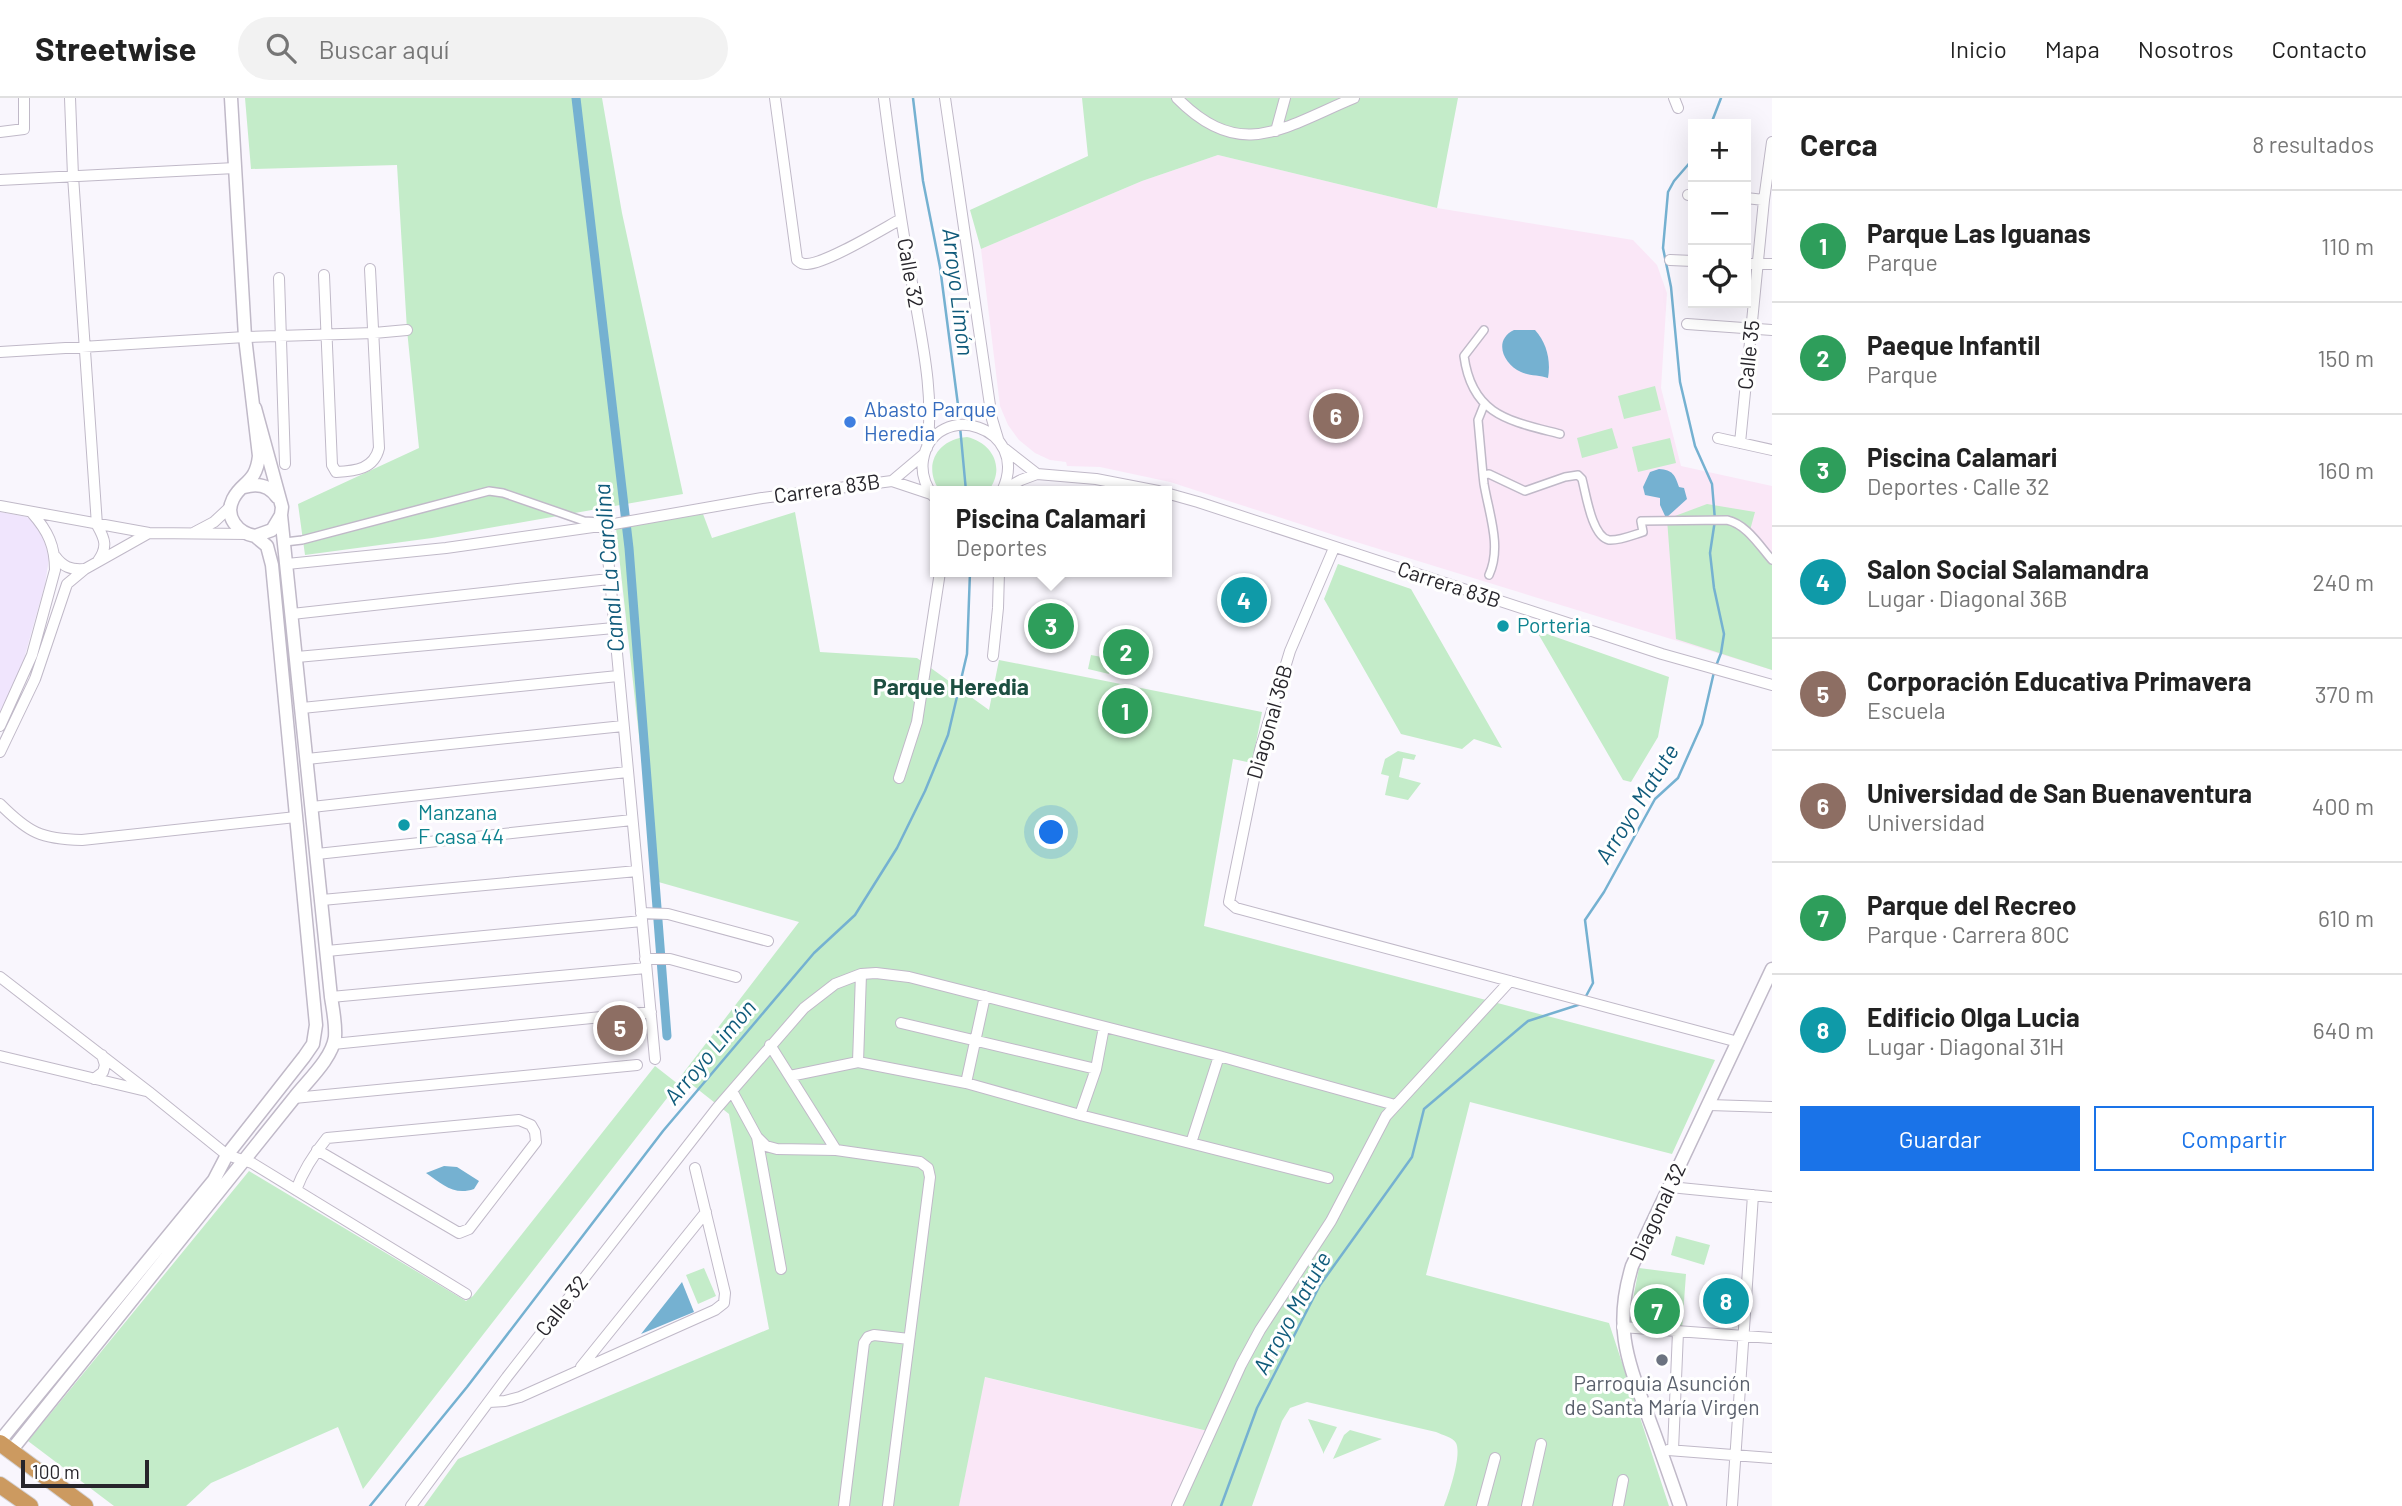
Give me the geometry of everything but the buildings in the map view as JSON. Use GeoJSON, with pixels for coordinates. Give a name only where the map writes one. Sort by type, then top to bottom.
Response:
{"type":"FeatureCollection","features":[{"type":"Feature","properties":{"kind":"highway"},"geometry":{"type":"LineString","coordinates":[[2,1448],[85,1506]]}},
{"type":"Feature","properties":{"kind":"highway"},"geometry":{"type":"LineString","coordinates":[[0,1485],[30,1506]]}},
{"type":"Feature","properties":{"kind":"street"},"geometry":{"type":"LineString","coordinates":[[0,132],[24,129],[24,98]]}},
{"type":"Feature","properties":{"kind":"street"},"geometry":{"type":"LineString","coordinates":[[70,98],[97,525],[106,542],[106,548],[98,561]]}},
{"type":"Feature","properties":{"kind":"street"},"geometry":{"type":"LineString","coordinates":[[194,532],[214,522],[230,507],[258,466],[255,408],[246,337],[231,98]]}},
{"type":"Feature","properties":{"kind":"street"},"geometry":{"type":"LineString","coordinates":[[775,98],[797,260],[810,264],[828,257],[901,219]]}},
{"type":"Feature","properties":{"kind":"street","name":"Calle 32"},"geometry":{"type":"LineString","coordinates":[[884,98],[923,350],[930,410],[923,475],[930,490]]}},
{"type":"Feature","properties":{"kind":"street"},"geometry":{"type":"LineString","coordinates":[[945,98],[992,419],[1009,470],[1004,486]]}},
{"type":"Feature","properties":{"kind":"street"},"geometry":{"type":"LineString","coordinates":[[1177,98],[1212,128],[1246,135],[1276,131],[1354,98]]}},
{"type":"Feature","properties":{"kind":"street"},"geometry":{"type":"LineString","coordinates":[[1276,131],[1285,98]]}},
{"type":"Feature","properties":{"kind":"street","name":"Calle 35"},"geometry":{"type":"LineString","coordinates":[[1740,443],[1752,328],[1751,265],[1771,170],[1772,142]]}},
{"type":"Feature","properties":{"kind":"street"},"geometry":{"type":"LineString","coordinates":[[0,180],[235,168]]}},
{"type":"Feature","properties":{"kind":"street"},"geometry":{"type":"LineString","coordinates":[[1751,199],[1763,200]]}},
{"type":"Feature","properties":{"kind":"street"},"geometry":{"type":"LineString","coordinates":[[1670,260],[1688,261]]}},
{"type":"Feature","properties":{"kind":"street"},"geometry":{"type":"LineString","coordinates":[[1751,265],[1772,264]]}},
{"type":"Feature","properties":{"kind":"street"},"geometry":{"type":"LineString","coordinates":[[324,275],[332,465],[336,472],[350,472],[370,464],[376,459],[379,448],[370,269]]}},
{"type":"Feature","properties":{"kind":"street"},"geometry":{"type":"LineString","coordinates":[[278,278],[285,464]]}},
{"type":"Feature","properties":{"kind":"street"},"geometry":{"type":"LineString","coordinates":[[1688,324],[1772,330]]}},
{"type":"Feature","properties":{"kind":"street"},"geometry":{"type":"LineString","coordinates":[[0,352],[407,330]]}},
{"type":"Feature","properties":{"kind":"street"},"geometry":{"type":"LineString","coordinates":[[1484,330],[1464,356],[1470,383],[1484,405],[1509,421],[1560,434]]}},
{"type":"Feature","properties":{"kind":"street"},"geometry":{"type":"LineString","coordinates":[[1484,405],[1478,420],[1483,475],[1496,550],[1489,575]]}},
{"type":"Feature","properties":{"kind":"street"},"geometry":{"type":"LineString","coordinates":[[2,1448],[245,1159],[329,1053],[333,1044],[335,1034],[285,542],[279,499],[255,408]]}},
{"type":"Feature","properties":{"kind":"street"},"geometry":{"type":"LineString","coordinates":[[930,495],[892,481],[926,451],[940,432],[949,427],[976,426],[988,431],[1037,474]]}},
{"type":"Feature","properties":{"kind":"street"},"geometry":{"type":"LineString","coordinates":[[1718,438],[1772,450]]}},
{"type":"Feature","properties":{"kind":"street"},"geometry":{"type":"LineString","coordinates":[[1011,486],[1037,474],[1096,479],[1132,486]]}},
{"type":"Feature","properties":{"kind":"street"},"geometry":{"type":"LineString","coordinates":[[1483,475],[1489,474],[1525,491],[1578,475],[1582,479],[1596,530],[1604,538],[1615,540],[1643,532],[1641,521],[1727,520],[1744,528],[1772,560]]}},
{"type":"Feature","properties":{"kind":"street","name":"Carrera 83B"},"geometry":{"type":"LineString","coordinates":[[287,564],[446,548],[609,525],[762,498],[892,481]]}},
{"type":"Feature","properties":{"kind":"street"},"geometry":{"type":"LineString","coordinates":[[244,487],[260,485],[274,492],[279,499]]}},
{"type":"Feature","properties":{"kind":"street"},"geometry":{"type":"LineString","coordinates":[[285,542],[302,540],[489,491],[503,493],[584,521],[609,525],[609,579],[655,1059]]}},
{"type":"Feature","properties":{"kind":"street","name":"Carrera 83B"},"geometry":{"type":"LineString","coordinates":[[1172,495],[1691,662],[1772,685]]}},
{"type":"Feature","properties":{"kind":"street"},"geometry":{"type":"LineString","coordinates":[[0,506],[149,533],[251,535],[272,530],[281,515]]}},
{"type":"Feature","properties":{"kind":"street"},"geometry":{"type":"LineString","coordinates":[[2,1448],[214,1180],[227,1155],[313,1044],[316,1025],[271,556],[265,542],[234,523],[230,507]]}},
{"type":"Feature","properties":{"kind":"street"},"geometry":{"type":"LineString","coordinates":[[0,726],[32,654],[55,570],[55,556],[48,533],[32,513]]}},
{"type":"Feature","properties":{"kind":"street"},"geometry":{"type":"LineString","coordinates":[[0,752],[35,679],[67,584],[85,569],[149,533]]}},
{"type":"Feature","properties":{"kind":"street","name":"Diagonal 36B"},"geometry":{"type":"LineString","coordinates":[[1334,548],[1290,652],[1260,750],[1228,902],[1236,908],[1510,981]]}},
{"type":"Feature","properties":{"kind":"street"},"geometry":{"type":"LineString","coordinates":[[55,556],[64,566],[74,570],[85,569]]}},
{"type":"Feature","properties":{"kind":"street"},"geometry":{"type":"LineString","coordinates":[[899,778],[917,722],[939,577]]}},
{"type":"Feature","properties":{"kind":"street"},"geometry":{"type":"LineString","coordinates":[[993,656],[999,577]]}},
{"type":"Feature","properties":{"kind":"street"},"geometry":{"type":"LineString","coordinates":[[292,614],[609,579]]}},
{"type":"Feature","properties":{"kind":"street"},"geometry":{"type":"LineString","coordinates":[[297,657],[614,628]]}},
{"type":"Feature","properties":{"kind":"street"},"geometry":{"type":"LineString","coordinates":[[302,708],[618,676]]}},
{"type":"Feature","properties":{"kind":"street"},"geometry":{"type":"LineString","coordinates":[[307,759],[623,726]]}},
{"type":"Feature","properties":{"kind":"street"},"geometry":{"type":"LineString","coordinates":[[312,807],[627,772]]}},
{"type":"Feature","properties":{"kind":"street"},"geometry":{"type":"LineString","coordinates":[[0,804],[16,820],[37,834],[54,839],[82,840],[296,817]]}},
{"type":"Feature","properties":{"kind":"street"},"geometry":{"type":"LineString","coordinates":[[317,854],[632,820]]}},
{"type":"Feature","properties":{"kind":"street"},"geometry":{"type":"LineString","coordinates":[[321,900],[637,871]]}},
{"type":"Feature","properties":{"kind":"street"},"geometry":{"type":"LineString","coordinates":[[327,951],[641,917],[653,913],[668,914],[768,941]]}},
{"type":"Feature","properties":{"kind":"street"},"geometry":{"type":"LineString","coordinates":[[306,924],[324,922]]}},
{"type":"Feature","properties":{"kind":"street"},"geometry":{"type":"LineString","coordinates":[[331,997],[646,964],[657,959],[670,958],[736,977]]}},
{"type":"Feature","properties":{"kind":"street","name":"Diagonal 32"},"geometry":{"type":"LineString","coordinates":[[1680,1506],[1667,1450],[1627,1358],[1622,1306],[1632,1266],[1772,969]]}},
{"type":"Feature","properties":{"kind":"street"},"geometry":{"type":"LineString","coordinates":[[858,1062],[861,974],[876,973],[909,977],[985,996],[1219,1056],[1395,1105]]}},
{"type":"Feature","properties":{"kind":"street","name":"Calle 32"},"geometry":{"type":"LineString","coordinates":[[411,1506],[717,1108],[770,1045],[804,1009],[835,984],[861,974]]}},
{"type":"Feature","properties":{"kind":"street"},"geometry":{"type":"LineString","coordinates":[[0,978],[227,1155],[245,1159],[466,1293]]}},
{"type":"Feature","properties":{"kind":"street"},"geometry":{"type":"LineString","coordinates":[[1177,1506],[1229,1389],[1260,1329],[1331,1221],[1386,1115],[1510,981],[1738,1042]]}},
{"type":"Feature","properties":{"kind":"street"},"geometry":{"type":"LineString","coordinates":[[966,1083],[985,996]]}},
{"type":"Feature","properties":{"kind":"street"},"geometry":{"type":"LineString","coordinates":[[333,1044],[651,1012]]}},
{"type":"Feature","properties":{"kind":"street"},"geometry":{"type":"LineString","coordinates":[[901,1023],[1096,1069]]}},
{"type":"Feature","properties":{"kind":"street"},"geometry":{"type":"LineString","coordinates":[[1080,1115],[1096,1069],[1104,1027]]}},
{"type":"Feature","properties":{"kind":"street"},"geometry":{"type":"LineString","coordinates":[[770,1045],[836,1150]]}},
{"type":"Feature","properties":{"kind":"street"},"geometry":{"type":"LineString","coordinates":[[94,1079],[103,1072],[102,1055]]}},
{"type":"Feature","properties":{"kind":"street"},"geometry":{"type":"LineString","coordinates":[[0,1056],[149,1092]]}},
{"type":"Feature","properties":{"kind":"street"},"geometry":{"type":"LineString","coordinates":[[1191,1143],[1219,1056]]}},
{"type":"Feature","properties":{"kind":"street"},"geometry":{"type":"LineString","coordinates":[[790,1076],[858,1062],[966,1083],[1328,1178]]}},
{"type":"Feature","properties":{"kind":"street"},"geometry":{"type":"LineString","coordinates":[[294,1098],[637,1065]]}},
{"type":"Feature","properties":{"kind":"street"},"geometry":{"type":"LineString","coordinates":[[732,1091],[757,1137],[766,1146],[777,1149],[836,1150],[920,1162],[928,1168],[930,1177],[888,1506]]}},
{"type":"Feature","properties":{"kind":"street"},"geometry":{"type":"LineString","coordinates":[[1709,1105],[1772,1107]]}},
{"type":"Feature","properties":{"kind":"street"},"geometry":{"type":"LineString","coordinates":[[296,1190],[301,1176],[317,1150],[327,1139],[519,1120],[531,1125],[536,1135],[536,1142],[502,1188],[468,1229],[458,1233],[317,1150]]}},
{"type":"Feature","properties":{"kind":"street"},"geometry":{"type":"LineString","coordinates":[[757,1137],[781,1269]]}},
{"type":"Feature","properties":{"kind":"street"},"geometry":{"type":"LineString","coordinates":[[489,1402],[520,1397],[715,1310],[724,1303],[725,1293],[695,1168]]}},
{"type":"Feature","properties":{"kind":"street"},"geometry":{"type":"LineString","coordinates":[[1670,1187],[1772,1197]]}},
{"type":"Feature","properties":{"kind":"street"},"geometry":{"type":"LineString","coordinates":[[1732,1506],[1753,1195]]}},
{"type":"Feature","properties":{"kind":"street"},"geometry":{"type":"LineString","coordinates":[[578,1370],[706,1212]]}},
{"type":"Feature","properties":{"kind":"street"},"geometry":{"type":"LineString","coordinates":[[1622,1327],[1772,1338]]}},
{"type":"Feature","properties":{"kind":"street"},"geometry":{"type":"LineString","coordinates":[[1678,1332],[1667,1450],[1772,1458]]}},
{"type":"Feature","properties":{"kind":"street"},"geometry":{"type":"LineString","coordinates":[[844,1506],[864,1343],[867,1337],[874,1335],[909,1339]]}},
{"type":"Feature","properties":{"kind":"street"},"geometry":{"type":"LineString","coordinates":[[1527,1506],[1541,1444]]}},
{"type":"Feature","properties":{"kind":"street"},"geometry":{"type":"LineString","coordinates":[[1482,1506],[1495,1458]]}},
{"type":"Feature","properties":{"kind":"street"},"geometry":{"type":"LineString","coordinates":[[1618,1506],[1623,1480]]}},
{"type":"Feature","properties":{"kind":"shaded area"},"geometry":{"type":"Polygon","coordinates":[[[1218,155],[1437,208],[1633,240],[1657,265],[1667,293],[1661,388],[1681,466],[1772,486],[1772,670],[1170,482],[1100,467],[1067,466],[1066,462],[1050,460],[1035,453],[1019,440],[1008,425],[1000,406],[981,249],[1142,181],[1218,155]]]}},
{"type":"Feature","properties":{"kind":"shaded area"},"geometry":{"type":"Polygon","coordinates":[[[0,512],[27,517],[32,521],[44,539],[49,559],[45,584],[22,666],[0,718],[0,512]]]}},
{"type":"Feature","properties":{"kind":"shaded area"},"geometry":{"type":"Polygon","coordinates":[[[984,1377],[1216,1433],[1179,1506],[959,1506],[984,1377]]]}},
{"type":"Feature","properties":{"kind":"green space"},"geometry":{"type":"Polygon","coordinates":[[[245,98],[602,98],[622,213],[683,494],[432,538],[305,555],[298,504],[419,448],[407,330],[397,165],[251,169],[245,98]]]}},
{"type":"Feature","properties":{"kind":"green space"},"geometry":{"type":"Polygon","coordinates":[[[1082,98],[1458,98],[1437,208],[1218,155],[1142,181],[981,249],[970,210],[1088,156],[1082,98]]]}},
{"type":"Feature","properties":{"kind":"green space"},"geometry":{"type":"Polygon","coordinates":[[[1655,386],[1661,410],[1624,419],[1618,396],[1655,386]]]}},
{"type":"Feature","properties":{"kind":"green space"},"geometry":{"type":"Polygon","coordinates":[[[1612,428],[1618,448],[1582,458],[1577,438],[1612,428]]]}},
{"type":"Feature","properties":{"kind":"green space"},"geometry":{"type":"Polygon","coordinates":[[[967,437],[976,440],[990,451],[996,466],[991,486],[937,486],[932,472],[936,455],[941,448],[956,439],[967,437]]]}},
{"type":"Feature","properties":{"kind":"green space"},"geometry":{"type":"Polygon","coordinates":[[[1670,438],[1676,463],[1638,472],[1632,447],[1670,438]]]}},
{"type":"Feature","properties":{"kind":"green space"},"geometry":{"type":"Polygon","coordinates":[[[1707,504],[1755,512],[1749,534],[1772,559],[1772,670],[1676,639],[1667,519],[1707,504]]]}},
{"type":"Feature","properties":{"kind":"green space"},"geometry":{"type":"Polygon","coordinates":[[[795,512],[820,652],[917,658],[989,710],[999,660],[1262,712],[1252,763],[1233,759],[1204,926],[1715,1060],[1672,1154],[1470,1102],[1426,1275],[1609,1323],[1669,1506],[1444,1506],[1457,1456],[1456,1443],[1452,1439],[1436,1432],[1307,1402],[1290,1408],[1282,1421],[1252,1506],[1179,1506],[1216,1433],[985,1377],[959,1506],[424,1506],[458,1459],[769,1329],[729,1114],[681,1076],[799,922],[655,881],[616,528],[703,514],[712,538],[795,512]]]}},
{"type":"Feature","properties":{"kind":"green space"},"geometry":{"type":"Polygon","coordinates":[[[1338,564],[1411,589],[1502,748],[1474,739],[1462,749],[1401,734],[1324,599],[1338,564]]]}},
{"type":"Feature","properties":{"kind":"green space"},"geometry":{"type":"Polygon","coordinates":[[[1040,604],[1064,607],[1062,622],[1038,618],[1040,604]]]}},
{"type":"Feature","properties":{"kind":"green space"},"geometry":{"type":"Polygon","coordinates":[[[1536,630],[1669,677],[1658,737],[1631,782],[1623,780],[1536,630]]]}},
{"type":"Feature","properties":{"kind":"green space"},"geometry":{"type":"Polygon","coordinates":[[[1091,655],[1112,659],[1109,674],[1088,669],[1091,655]]]}},
{"type":"Feature","properties":{"kind":"green space"},"geometry":{"type":"Polygon","coordinates":[[[1398,751],[1416,755],[1414,760],[1403,758],[1399,777],[1421,783],[1408,800],[1385,795],[1389,776],[1381,774],[1385,759],[1398,751]]]}},
{"type":"Feature","properties":{"kind":"green space"},"geometry":{"type":"Polygon","coordinates":[[[655,1066],[678,1084],[363,1489],[338,1427],[211,1483],[186,1506],[114,1506],[28,1441],[249,1171],[466,1301],[473,1296],[655,1066]]]}},
{"type":"Feature","properties":{"kind":"green space"},"geometry":{"type":"Polygon","coordinates":[[[1676,1236],[1710,1245],[1704,1265],[1671,1255],[1676,1236]]]}},
{"type":"Feature","properties":{"kind":"green space"},"geometry":{"type":"Polygon","coordinates":[[[704,1268],[716,1296],[698,1304],[686,1275],[704,1268]]]}},
{"type":"Feature","properties":{"kind":"green space"},"geometry":{"type":"Polygon","coordinates":[[[1639,1268],[1686,1274],[1682,1329],[1628,1325],[1639,1268]]]}},
{"type":"Feature","properties":{"kind":"green space"},"geometry":{"type":"Polygon","coordinates":[[[1308,1419],[1337,1427],[1323,1454],[1323,1452],[1308,1419]]]}},
{"type":"Feature","properties":{"kind":"green space"},"geometry":{"type":"Polygon","coordinates":[[[1350,1430],[1382,1439],[1333,1459],[1344,1435],[1350,1430]]]}},
{"type":"Feature","properties":{"kind":"water"},"geometry":{"type":"Polygon","coordinates":[[[1514,330],[1535,330],[1539,335],[1547,352],[1548,378],[1521,372],[1505,358],[1502,346],[1508,334],[1514,330]]]}},
{"type":"Feature","properties":{"kind":"water"},"geometry":{"type":"Polygon","coordinates":[[[1659,469],[1673,474],[1679,487],[1684,488],[1687,499],[1666,518],[1660,498],[1645,495],[1643,487],[1650,472],[1659,469]]]}},
{"type":"Feature","properties":{"kind":"water"},"geometry":{"type":"Polygon","coordinates":[[[444,1166],[457,1167],[479,1181],[474,1189],[460,1191],[448,1188],[426,1173],[444,1166]]]}},
{"type":"Feature","properties":{"kind":"water"},"geometry":{"type":"Polygon","coordinates":[[[682,1282],[694,1312],[641,1334],[682,1282]]]}},
{"type":"Feature","properties":{"kind":"waterway","name":"Canal La Carolina"},"geometry":{"type":"LineString","coordinates":[[576,98],[629,548],[667,1036]]}},
{"type":"Feature","properties":{"kind":"waterway","name":"Arroyo Limón"},"geometry":{"type":"LineString","coordinates":[[913,98],[923,181],[940,267],[966,486]]}},
{"type":"Feature","properties":{"kind":"waterway","name":"Arroyo Matute"},"geometry":{"type":"LineString","coordinates":[[1713,119],[1721,98]]}},
{"type":"Feature","properties":{"kind":"waterway","name":"Arroyo Matute"},"geometry":{"type":"LineString","coordinates":[[1688,165],[1668,192],[1663,248],[1671,287],[1680,382],[1695,446],[1712,484],[1715,520],[1710,553],[1724,634],[1716,666]]}},
{"type":"Feature","properties":{"kind":"waterway","name":"Arroyo Limón"},"geometry":{"type":"LineString","coordinates":[[370,1506],[467,1387],[663,1131],[814,953],[855,915],[897,848],[948,735],[967,654],[970,577]]}},
{"type":"Feature","properties":{"kind":"waterway","name":"Arroyo Matute"},"geometry":{"type":"LineString","coordinates":[[1585,998],[1593,983],[1585,920],[1604,892],[1655,799],[1678,778],[1702,724],[1714,672]]}},
{"type":"Feature","properties":{"kind":"waterway","name":"Arroyo Matute"},"geometry":{"type":"LineString","coordinates":[[1221,1506],[1257,1408],[1320,1285],[1412,1157],[1424,1109],[1528,1021],[1581,1004]]}},
{"type":"Feature","properties":{"kind":"place","name":"Universidad de San Buenaventura"},"geometry":{"type":"Point","coordinates":[1336,416]}},
{"type":"Feature","properties":{"kind":"place","name":"Abasto Parque Heredia"},"geometry":{"type":"Point","coordinates":[850,422]}},
{"type":"Feature","properties":{"kind":"place","name":"Salon Social Salamandra"},"geometry":{"type":"Point","coordinates":[1244,600]}},
{"type":"Feature","properties":{"kind":"place","name":"Piscina Calamari"},"geometry":{"type":"Point","coordinates":[1051,626]}},
{"type":"Feature","properties":{"kind":"place","name":"Porteria"},"geometry":{"type":"Point","coordinates":[1503,626]}},
{"type":"Feature","properties":{"kind":"place","name":"Paeque Infantil"},"geometry":{"type":"Point","coordinates":[1126,652]}},
{"type":"Feature","properties":{"kind":"place","name":"Parque Las Iguanas"},"geometry":{"type":"Point","coordinates":[1125,711]}},
{"type":"Feature","properties":{"kind":"place","name":"Manzana F casa 44"},"geometry":{"type":"Point","coordinates":[404,825]}},
{"type":"Feature","properties":{"kind":"place","name":"Corporación Educativa Primavera"},"geometry":{"type":"Point","coordinates":[620,1028]}},
{"type":"Feature","properties":{"kind":"place","name":"Edificio Olga Lucia"},"geometry":{"type":"Point","coordinates":[1726,1301]}},
{"type":"Feature","properties":{"kind":"place","name":"Parque del Recreo"},"geometry":{"type":"Point","coordinates":[1657,1311]}},
{"type":"Feature","properties":{"kind":"place","name":"Parroquia Asunción de Santa María Virgen"},"geometry":{"type":"Point","coordinates":[1662,1360]}},
{"type":"Feature","properties":{"kind":"district","name":"Parque Heredia"},"geometry":{"type":"Point","coordinates":[951,687]}}]}
